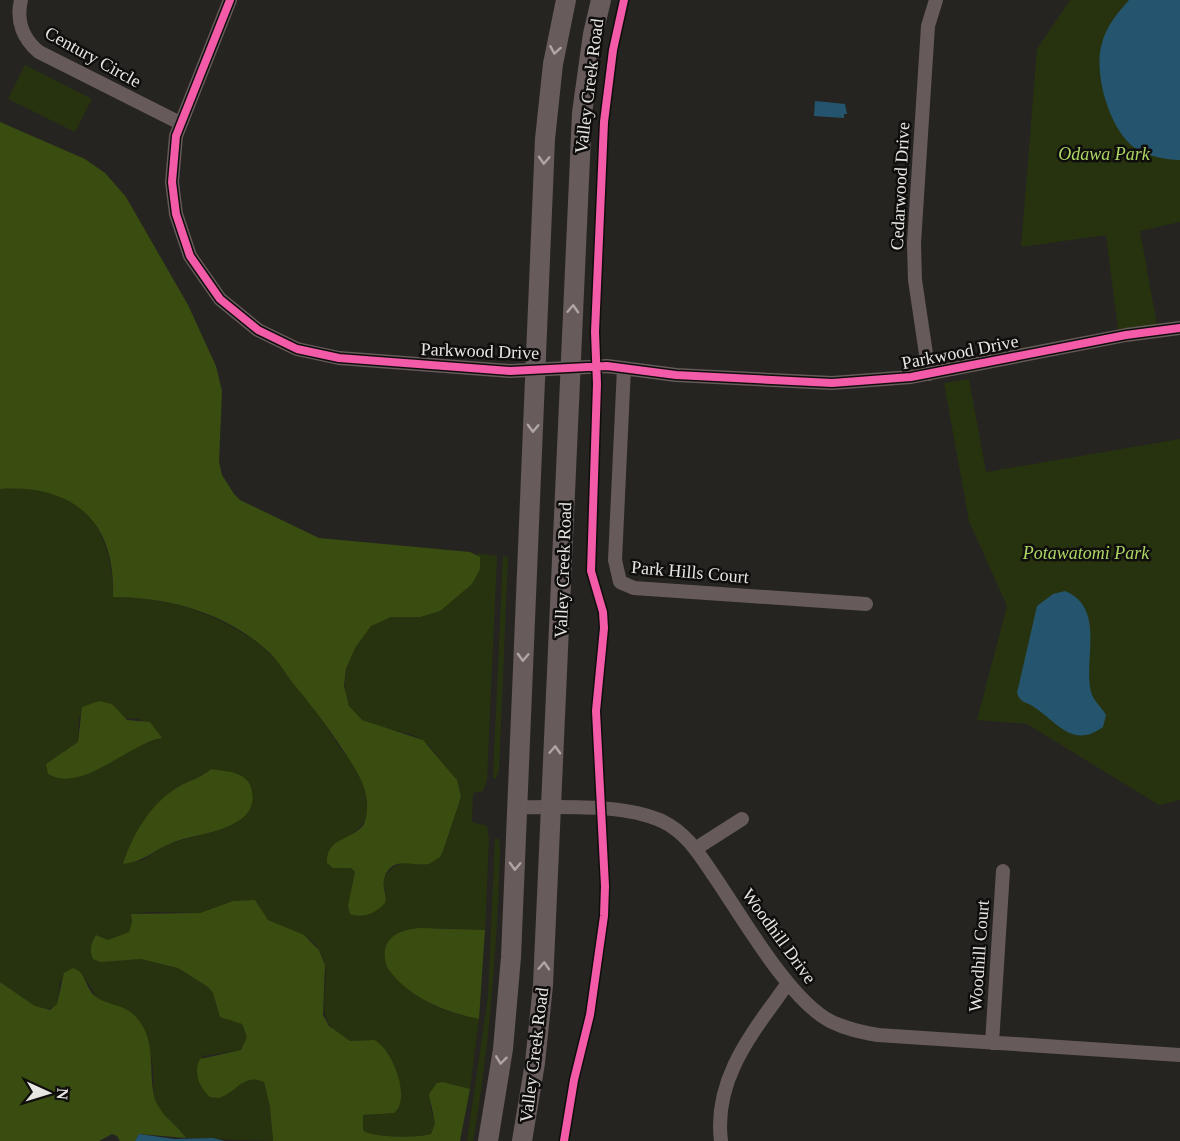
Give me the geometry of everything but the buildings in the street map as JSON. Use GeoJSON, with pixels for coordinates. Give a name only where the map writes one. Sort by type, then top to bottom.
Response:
{"type":"FeatureCollection","features":[{"type":"Feature","properties":{"kind":"main road","name":"Valley Creek Road"},"geometry":{"type":"LineString","coordinates":[[488,1141],[508,1004],[547,119],[553,64],[566,0]]}},
{"type":"Feature","properties":{"kind":"main road","name":"Valley Creek Road"},"geometry":{"type":"LineString","coordinates":[[522,1141],[535,1063],[543,985],[582,113],[593,34],[601,0]]}},
{"type":"Feature","properties":{"kind":"street","name":"Century Circle"},"geometry":{"type":"LineString","coordinates":[[21,0],[21,27],[26,39],[39,52],[180,123]]}},
{"type":"Feature","properties":{"kind":"street","name":"Parkwood Drive"},"geometry":{"type":"LineString","coordinates":[[230,0],[211,52],[180,123],[173,155],[172,182],[182,236],[190,256],[206,282],[246,321],[284,344],[328,357],[510,371],[624,368],[660,374],[812,383],[878,381],[929,374],[1119,336],[1180,328]]}},
{"type":"Feature","properties":{"kind":"street","name":"Cedarwood Drive"},"geometry":{"type":"LineString","coordinates":[[929,374],[915,280],[915,212],[928,26],[936,0]]}},
{"type":"Feature","properties":{"kind":"street","name":"Park Hills Court"},"geometry":{"type":"LineString","coordinates":[[624,368],[615,560],[620,582],[634,588],[866,604]]}},
{"type":"Feature","properties":{"kind":"street","name":"Woodhill Drive"},"geometry":{"type":"LineString","coordinates":[[517,807],[646,815],[672,827],[695,849],[788,983],[806,1005],[828,1020],[850,1030],[878,1035],[1180,1055]]}},
{"type":"Feature","properties":{"kind":"street"},"geometry":{"type":"LineString","coordinates":[[695,849],[742,819]]}},
{"type":"Feature","properties":{"kind":"street","name":"Woodhill Court"},"geometry":{"type":"LineString","coordinates":[[992,1043],[1003,871]]}},
{"type":"Feature","properties":{"kind":"street"},"geometry":{"type":"LineString","coordinates":[[721,1141],[719,1124],[721,1100],[728,1075],[741,1049],[788,983]]}},
{"type":"Feature","properties":{"kind":"green space","name":"Odawa Park"},"geometry":{"type":"Polygon","coordinates":[[[1070,0],[1180,0],[1180,222],[1140,231],[1158,331],[1119,336],[1106,235],[1021,247],[1037,49],[1070,0]]]}},
{"type":"Feature","properties":{"kind":"green space"},"geometry":{"type":"Polygon","coordinates":[[[25,65],[92,99],[75,132],[8,99],[25,65]]]}},
{"type":"Feature","properties":{"kind":"green space"},"geometry":{"type":"Polygon","coordinates":[[[0,122],[85,159],[105,173],[126,197],[188,305],[216,366],[222,391],[219,462],[222,475],[240,500],[319,538],[470,552],[480,557],[480,569],[472,584],[440,611],[420,617],[391,617],[371,626],[355,648],[346,669],[344,686],[349,706],[362,720],[423,740],[457,780],[461,796],[440,857],[429,864],[397,864],[387,871],[384,879],[385,903],[378,910],[360,916],[350,914],[348,906],[355,872],[351,868],[333,868],[327,863],[331,848],[364,824],[367,802],[362,781],[328,728],[273,656],[235,627],[196,610],[155,600],[113,597],[112,571],[107,548],[98,529],[85,513],[69,501],[49,493],[26,489],[0,489],[0,122]]]}},
{"type":"Feature","properties":{"kind":"green space","name":"Potawatomi Park"},"geometry":{"type":"Polygon","coordinates":[[[969,379],[986,472],[1180,439],[1180,800],[1159,805],[1027,724],[977,720],[1007,606],[969,521],[944,383],[969,379]]]}},
{"type":"Feature","properties":{"kind":"green space"},"geometry":{"type":"Polygon","coordinates":[[[17,488],[49,492],[73,502],[85,511],[102,537],[107,552],[111,567],[113,597],[150,599],[186,607],[219,620],[265,649],[289,675],[360,775],[367,809],[364,822],[353,833],[347,867],[354,869],[356,876],[349,911],[359,916],[369,912],[386,894],[383,881],[395,866],[405,863],[423,865],[443,851],[461,796],[455,778],[425,742],[405,733],[369,725],[354,714],[345,691],[348,663],[361,637],[369,627],[384,618],[420,617],[478,554],[475,553],[497,556],[487,780],[483,791],[473,793],[472,822],[487,826],[489,838],[485,930],[435,928],[386,945],[385,960],[415,993],[448,1011],[479,1019],[470,1089],[443,1082],[430,1105],[435,1123],[431,1134],[375,1135],[363,1130],[363,1115],[380,1114],[369,1040],[350,1041],[336,1032],[324,1010],[326,974],[324,961],[318,948],[306,937],[279,927],[265,917],[255,900],[233,901],[200,913],[131,914],[132,922],[129,932],[108,940],[96,935],[91,951],[96,961],[141,959],[178,968],[208,987],[213,993],[220,1016],[242,1024],[247,1037],[241,1050],[203,1056],[214,1098],[227,1094],[250,1080],[264,1082],[270,1107],[273,1141],[186,1138],[158,1107],[151,1057],[143,1034],[128,1017],[97,998],[85,978],[60,981],[57,1005],[46,1010],[35,1006],[0,982],[0,489],[17,488]],[[112,704],[79,717],[78,742],[47,764],[93,771],[133,748],[162,738],[140,719],[124,718],[112,704]],[[211,769],[168,794],[151,811],[131,842],[123,864],[143,860],[168,844],[200,835],[211,769]]]}},
{"type":"Feature","properties":{"kind":"green space"},"geometry":{"type":"Polygon","coordinates":[[[503,556],[508,557],[499,770],[495,780],[493,777],[503,556]]]}},
{"type":"Feature","properties":{"kind":"green space"},"geometry":{"type":"Polygon","coordinates":[[[99,701],[112,704],[127,720],[150,722],[162,738],[148,742],[105,766],[75,778],[61,778],[48,774],[46,764],[78,742],[82,707],[99,701]]]}},
{"type":"Feature","properties":{"kind":"green space"},"geometry":{"type":"Polygon","coordinates":[[[211,769],[231,772],[247,780],[252,792],[252,805],[246,815],[224,828],[174,842],[137,861],[123,864],[137,831],[159,802],[178,787],[211,769]]]}},
{"type":"Feature","properties":{"kind":"green space"},"geometry":{"type":"Polygon","coordinates":[[[495,839],[499,839],[500,850],[492,996],[473,1141],[467,1141],[488,996],[495,839]]]}},
{"type":"Feature","properties":{"kind":"green space"},"geometry":{"type":"Polygon","coordinates":[[[255,900],[268,920],[304,935],[319,950],[325,965],[323,1015],[329,1026],[350,1041],[374,1040],[381,1045],[393,1063],[400,1086],[399,1106],[394,1113],[363,1115],[363,1130],[375,1135],[431,1134],[435,1123],[429,1094],[437,1083],[443,1082],[470,1089],[460,1141],[273,1141],[270,1107],[264,1082],[250,1080],[218,1098],[210,1097],[200,1084],[197,1069],[200,1059],[241,1050],[247,1037],[242,1024],[220,1017],[213,993],[208,987],[178,968],[141,959],[100,962],[93,959],[91,947],[96,935],[108,940],[129,932],[132,922],[131,914],[200,913],[233,901],[255,900]]]}},
{"type":"Feature","properties":{"kind":"green space"},"geometry":{"type":"Polygon","coordinates":[[[421,928],[485,930],[479,1019],[427,1002],[405,987],[387,967],[385,950],[387,943],[397,934],[421,928]]]}},
{"type":"Feature","properties":{"kind":"green space"},"geometry":{"type":"Polygon","coordinates":[[[73,968],[81,973],[95,996],[129,1011],[141,1024],[150,1046],[153,1091],[156,1102],[186,1138],[139,1134],[135,1141],[120,1141],[112,1134],[99,1141],[0,1141],[0,982],[35,1006],[50,1010],[57,1004],[64,973],[73,968]]]}},
{"type":"Feature","properties":{"kind":"water"},"geometry":{"type":"Polygon","coordinates":[[[1129,0],[1180,0],[1180,160],[1157,157],[1135,148],[1118,128],[1105,100],[1100,69],[1102,43],[1110,25],[1129,0]]]}},
{"type":"Feature","properties":{"kind":"water"},"geometry":{"type":"Polygon","coordinates":[[[815,101],[845,104],[847,114],[844,114],[844,118],[814,116],[815,101]]]}},
{"type":"Feature","properties":{"kind":"water"},"geometry":{"type":"Polygon","coordinates":[[[1065,591],[1078,599],[1085,609],[1089,622],[1091,692],[1106,715],[1103,727],[1083,735],[1074,735],[1058,726],[1034,707],[1022,701],[1017,693],[1037,606],[1053,594],[1065,591]]]}},
{"type":"Feature","properties":{"kind":"water"},"geometry":{"type":"Polygon","coordinates":[[[139,1134],[174,1139],[213,1138],[225,1141],[135,1141],[139,1134]]]}},
{"type":"Feature","properties":{"kind":"cycle path"},"geometry":{"type":"LineString","coordinates":[[230,0],[176,136],[172,182],[176,214],[190,256],[220,299],[258,330],[297,349],[339,358],[510,371],[607,366],[676,375],[832,383],[911,377],[1126,335],[1180,328]]}},
{"type":"Feature","properties":{"kind":"cycle path"},"geometry":{"type":"LineString","coordinates":[[564,1141],[574,1080],[590,1015],[604,916],[605,886],[596,711],[604,628],[603,612],[591,571],[597,384],[595,332],[604,122],[613,50],[624,0]]}}]}
